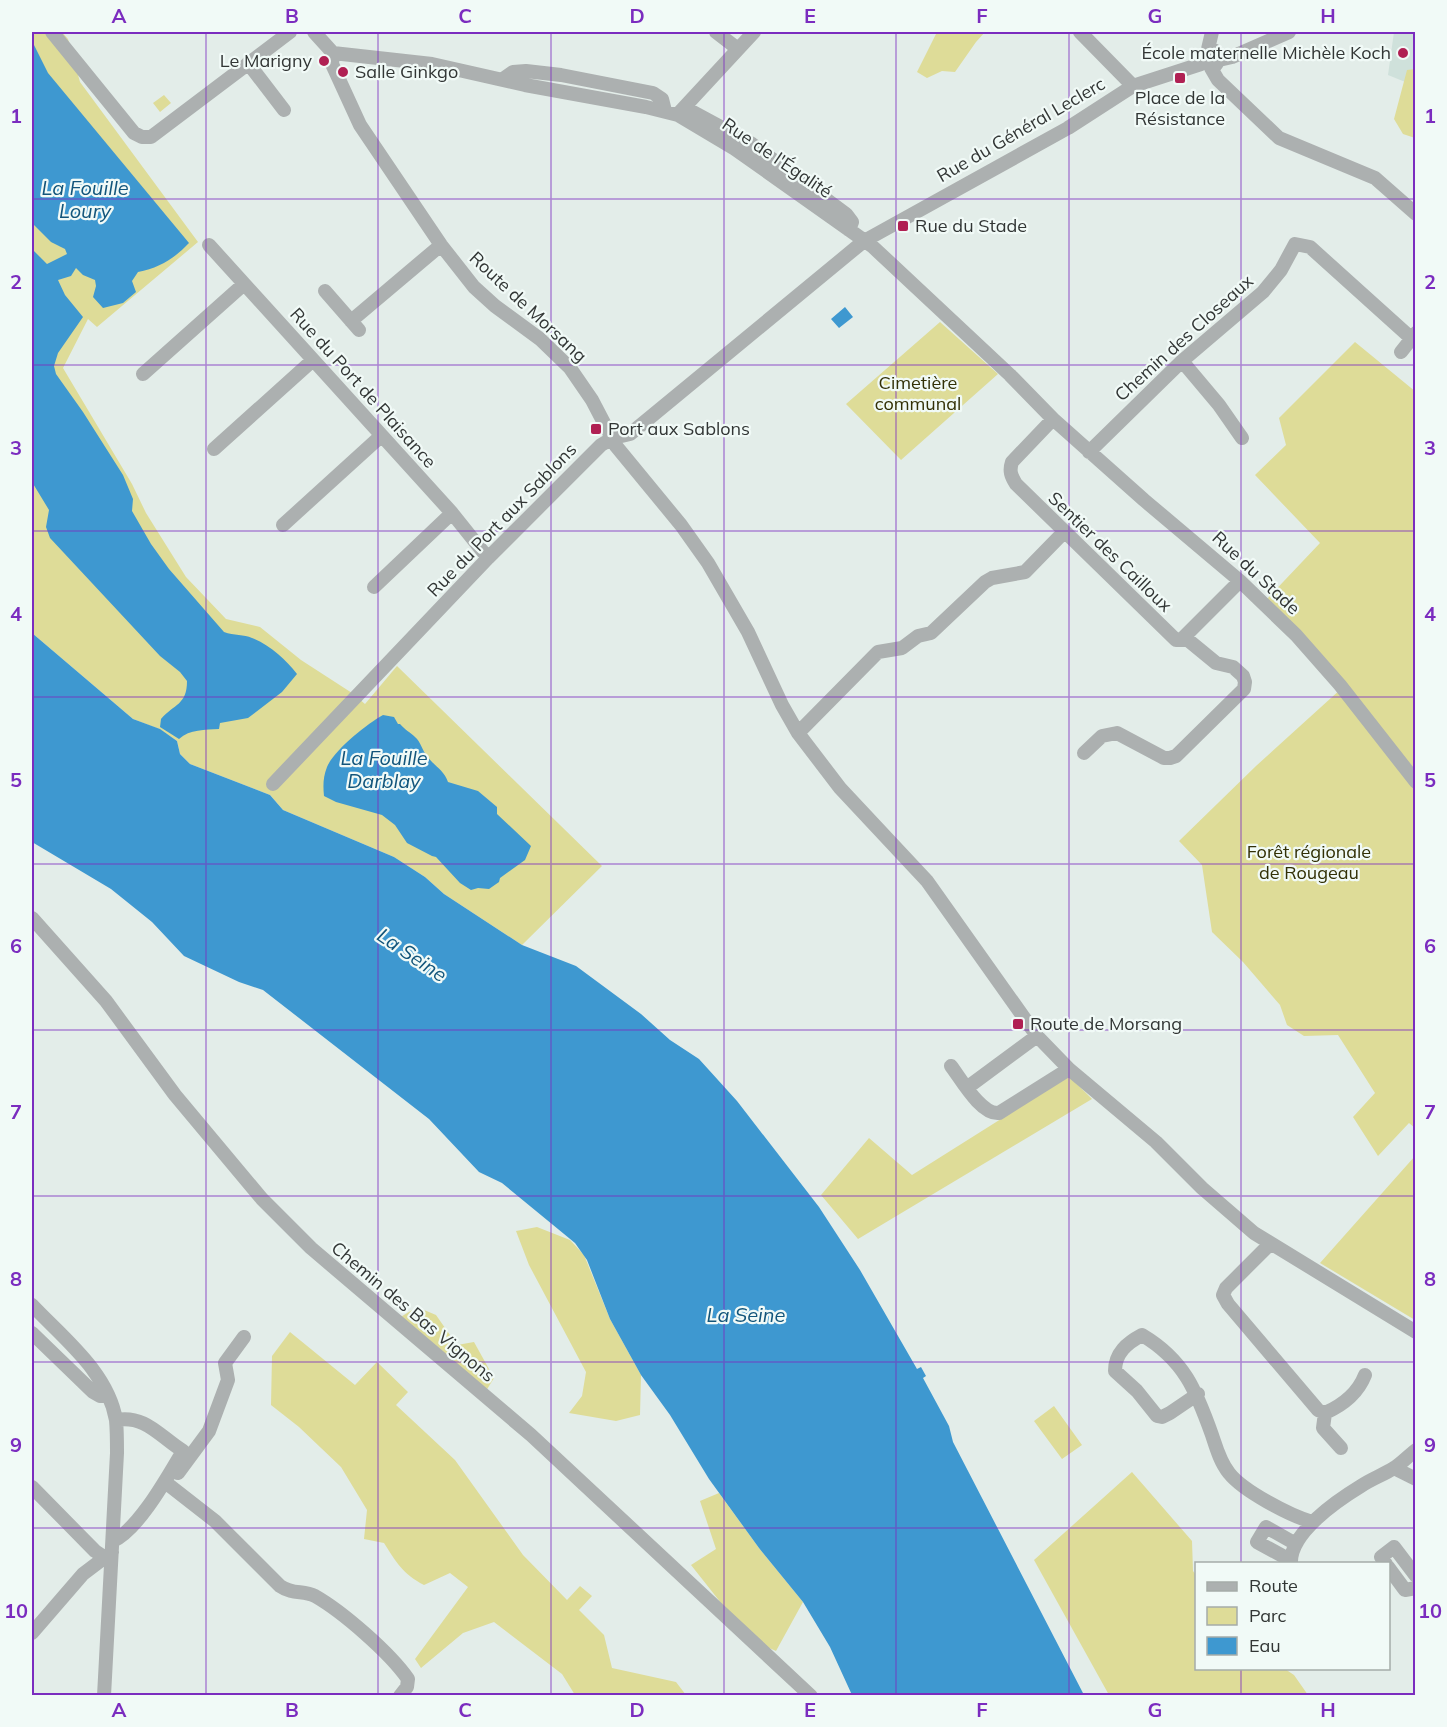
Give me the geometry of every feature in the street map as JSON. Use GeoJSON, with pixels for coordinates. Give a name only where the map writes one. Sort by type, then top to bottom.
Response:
{"type":"FeatureCollection","features":[{"type":"Feature","properties":{"kind":"street"},"geometry":{"type":"LineString","coordinates":[[52,32],[134,133],[142,137],[151,137],[290,32]]}},
{"type":"Feature","properties":{"kind":"street"},"geometry":{"type":"LineString","coordinates":[[314,32],[333,53]]}},
{"type":"Feature","properties":{"kind":"street"},"geometry":{"type":"LineString","coordinates":[[716,32],[738,49]]}},
{"type":"Feature","properties":{"kind":"street"},"geometry":{"type":"LineString","coordinates":[[672,113],[754,32]]}},
{"type":"Feature","properties":{"kind":"street"},"geometry":{"type":"LineString","coordinates":[[1080,32],[1133,86]]}},
{"type":"Feature","properties":{"kind":"street"},"geometry":{"type":"LineString","coordinates":[[1212,32],[1208,48],[1200,54],[1210,64],[1218,80],[1279,138],[1375,178],[1416,214]]}},
{"type":"Feature","properties":{"kind":"street","name":"Rue du Général Leclerc"},"geometry":{"type":"LineString","coordinates":[[864,241],[1068,128],[1133,86],[1232,57],[1289,32]]}},
{"type":"Feature","properties":{"kind":"street","name":"Rue de l'Égalité"},"geometry":{"type":"LineString","coordinates":[[333,53],[458,68],[672,113],[735,148],[864,241]]}},
{"type":"Feature","properties":{"kind":"street","name":"Route de Morsang"},"geometry":{"type":"LineString","coordinates":[[333,53],[332,64],[360,125],[441,245],[474,286],[495,306],[540,339],[570,368],[592,400],[616,446],[681,525],[708,563],[748,632],[782,705],[798,733],[840,789],[927,881],[1037,1036],[1069,1069],[1156,1142],[1202,1188],[1245,1226],[1270,1244],[1416,1332]]}},
{"type":"Feature","properties":{"kind":"street"},"geometry":{"type":"LineString","coordinates":[[248,63],[284,110]]}},
{"type":"Feature","properties":{"kind":"street","name":"Rue du Stade"},"geometry":{"type":"LineString","coordinates":[[864,241],[1010,375],[1089,452],[1240,581],[1296,635],[1340,685],[1416,782]]}},
{"type":"Feature","properties":{"kind":"street","name":"Rue du Port aux Sablons"},"geometry":{"type":"LineString","coordinates":[[273,784],[488,558],[601,445],[613,438],[630,434],[864,241]]}},
{"type":"Feature","properties":{"kind":"street","name":"Chemin des Closeaux"},"geometry":{"type":"LineString","coordinates":[[1089,452],[1182,361],[1263,292],[1281,270],[1295,244],[1310,247],[1414,336]]}},
{"type":"Feature","properties":{"kind":"street","name":"Rue du Port de Plaisance"},"geometry":{"type":"LineString","coordinates":[[209,245],[452,513],[488,558]]}},
{"type":"Feature","properties":{"kind":"street"},"geometry":{"type":"LineString","coordinates":[[325,291],[355,326],[441,245]]}},
{"type":"Feature","properties":{"kind":"street"},"geometry":{"type":"LineString","coordinates":[[143,374],[244,284]]}},
{"type":"Feature","properties":{"kind":"street"},"geometry":{"type":"LineString","coordinates":[[1401,352],[1414,336]]}},
{"type":"Feature","properties":{"kind":"street"},"geometry":{"type":"LineString","coordinates":[[214,449],[313,360]]}},
{"type":"Feature","properties":{"kind":"street"},"geometry":{"type":"LineString","coordinates":[[1182,361],[1219,405],[1242,438]]}},
{"type":"Feature","properties":{"kind":"street","name":"Sentier des Cailloux"},"geometry":{"type":"LineString","coordinates":[[1053,419],[1015,458],[1010,469],[1016,484],[1176,640],[1188,640],[1216,663],[1238,670],[1245,682],[1244,688],[1176,756],[1164,758],[1117,733],[1102,736],[1084,753]]}},
{"type":"Feature","properties":{"kind":"street"},"geometry":{"type":"LineString","coordinates":[[283,525],[381,436]]}},
{"type":"Feature","properties":{"kind":"street"},"geometry":{"type":"LineString","coordinates":[[374,587],[452,513]]}},
{"type":"Feature","properties":{"kind":"street"},"geometry":{"type":"LineString","coordinates":[[798,733],[878,652],[902,648],[918,636],[931,633],[985,582],[992,578],[1025,572],[1064,532]]}},
{"type":"Feature","properties":{"kind":"street"},"geometry":{"type":"LineString","coordinates":[[1181,640],[1240,581]]}},
{"type":"Feature","properties":{"kind":"street","name":"Chemin des Bas Vignons"},"geometry":{"type":"LineString","coordinates":[[32,918],[106,1000],[175,1095],[279,1218],[310,1248],[531,1435],[811,1695]]}},
{"type":"Feature","properties":{"kind":"street"},"geometry":{"type":"LineString","coordinates":[[968,1088],[1037,1036]]}},
{"type":"Feature","properties":{"kind":"street"},"geometry":{"type":"LineString","coordinates":[[951,1065],[984,1109],[996,1113],[1069,1069]]}},
{"type":"Feature","properties":{"kind":"street"},"geometry":{"type":"LineString","coordinates":[[1270,1244],[1227,1288],[1223,1295],[1227,1304],[1318,1410],[1325,1413],[1335,1409],[1359,1388],[1365,1375]]}},
{"type":"Feature","properties":{"kind":"street"},"geometry":{"type":"LineString","coordinates":[[32,1305],[85,1360],[97,1376],[116,1420],[117,1452],[104,1695]]}},
{"type":"Feature","properties":{"kind":"street"},"geometry":{"type":"LineString","coordinates":[[32,1333],[93,1392],[100,1396],[107,1396]]}},
{"type":"Feature","properties":{"kind":"street"},"geometry":{"type":"LineString","coordinates":[[1198,1394],[1170,1413],[1162,1417],[1156,1416],[1137,1391],[1115,1371],[1115,1362],[1130,1341],[1142,1335],[1168,1355],[1184,1372],[1198,1394],[1219,1454],[1228,1472],[1253,1493],[1301,1519],[1312,1522]]}},
{"type":"Feature","properties":{"kind":"street"},"geometry":{"type":"LineString","coordinates":[[165,1482],[173,1481],[209,1431],[228,1380],[225,1363],[244,1336]]}},
{"type":"Feature","properties":{"kind":"street"},"geometry":{"type":"LineString","coordinates":[[1325,1413],[1323,1428],[1341,1448]]}},
{"type":"Feature","properties":{"kind":"street"},"geometry":{"type":"LineString","coordinates":[[32,1633],[68,1590],[110,1550],[142,1513],[165,1482],[183,1451],[138,1420],[128,1418],[116,1420]]}},
{"type":"Feature","properties":{"kind":"street"},"geometry":{"type":"LineString","coordinates":[[1296,1544],[1266,1527],[1257,1542],[1291,1562],[1296,1544],[1312,1522],[1362,1485],[1394,1468],[1416,1450]]}},
{"type":"Feature","properties":{"kind":"street"},"geometry":{"type":"LineString","coordinates":[[1394,1468],[1416,1479]]}},
{"type":"Feature","properties":{"kind":"street"},"geometry":{"type":"LineString","coordinates":[[165,1482],[215,1521],[280,1586],[292,1593],[313,1595],[365,1635],[408,1679],[407,1687],[400,1695]]}},
{"type":"Feature","properties":{"kind":"street"},"geometry":{"type":"LineString","coordinates":[[32,1487],[94,1551],[110,1550]]}},
{"type":"Feature","properties":{"kind":"street"},"geometry":{"type":"LineString","coordinates":[[1385,1562],[1381,1557],[1394,1547],[1416,1576]]}},
{"type":"Feature","properties":{"kind":"street"},"geometry":{"type":"LineString","coordinates":[[1390,1569],[1405,1590],[1416,1588]]}},
{"type":"Feature","properties":{"kind":"shaded area","name":"École maternelle Michèle Koch"},"geometry":{"type":"Polygon","coordinates":[[[1394,32],[1415,32],[1415,86],[1388,75],[1394,32]]]}},
{"type":"Feature","properties":{"kind":"green space"},"geometry":{"type":"Polygon","coordinates":[[[32,32],[62,32],[68,39],[80,82],[198,242],[97,327],[88,319],[63,368],[132,484],[146,513],[186,577],[226,619],[260,627],[301,660],[365,704],[397,666],[602,866],[522,945],[444,894],[425,877],[394,857],[283,810],[270,795],[190,764],[180,754],[177,741],[159,729],[133,719],[32,633],[32,32]]]}},
{"type":"Feature","properties":{"kind":"green space"},"geometry":{"type":"Polygon","coordinates":[[[937,32],[985,32],[955,72],[942,71],[927,78],[917,72],[937,32]]]}},
{"type":"Feature","properties":{"kind":"green space"},"geometry":{"type":"Polygon","coordinates":[[[1416,69],[1415,138],[1403,134],[1394,119],[1407,70],[1416,69]]]}},
{"type":"Feature","properties":{"kind":"green space"},"geometry":{"type":"Polygon","coordinates":[[[164,95],[171,103],[160,112],[153,103],[164,95]]]}},
{"type":"Feature","properties":{"kind":"green space","name":"Cimetière communal"},"geometry":{"type":"Polygon","coordinates":[[[940,322],[998,374],[901,460],[846,404],[940,322]]]}},
{"type":"Feature","properties":{"kind":"green space","name":"Forêt régionale de Rougeau"},"geometry":{"type":"Polygon","coordinates":[[[1355,342],[1416,392],[1416,1129],[1409,1123],[1378,1156],[1353,1117],[1375,1093],[1338,1035],[1304,1036],[1287,1025],[1280,1005],[1243,962],[1212,932],[1202,865],[1179,841],[1256,766],[1342,688],[1266,600],[1320,543],[1255,475],[1286,445],[1279,418],[1355,342]]]}},
{"type":"Feature","properties":{"kind":"green space"},"geometry":{"type":"Polygon","coordinates":[[[1069,1076],[1092,1099],[858,1239],[821,1195],[869,1138],[912,1175],[1069,1076]]]}},
{"type":"Feature","properties":{"kind":"green space"},"geometry":{"type":"Polygon","coordinates":[[[1415,1156],[1415,1320],[1320,1263],[1415,1156]]]}},
{"type":"Feature","properties":{"kind":"green space"},"geometry":{"type":"Polygon","coordinates":[[[537,1227],[570,1240],[584,1255],[610,1319],[641,1375],[640,1415],[616,1421],[569,1413],[582,1396],[586,1372],[529,1265],[516,1231],[537,1227]]]}},
{"type":"Feature","properties":{"kind":"green space"},"geometry":{"type":"Polygon","coordinates":[[[417,1307],[436,1315],[457,1345],[474,1342],[494,1378],[486,1391],[399,1318],[417,1307]]]}},
{"type":"Feature","properties":{"kind":"green space"},"geometry":{"type":"Polygon","coordinates":[[[290,1332],[355,1385],[377,1362],[408,1392],[396,1405],[455,1460],[523,1555],[567,1600],[580,1586],[592,1596],[579,1610],[604,1635],[612,1668],[676,1682],[686,1695],[575,1695],[562,1674],[494,1622],[463,1633],[421,1668],[415,1659],[468,1587],[450,1573],[424,1585],[401,1567],[384,1543],[364,1539],[367,1510],[341,1467],[299,1427],[271,1405],[272,1356],[290,1332]]]}},
{"type":"Feature","properties":{"kind":"green space"},"geometry":{"type":"Polygon","coordinates":[[[1054,1406],[1082,1445],[1062,1459],[1034,1421],[1054,1406]]]}},
{"type":"Feature","properties":{"kind":"green space"},"geometry":{"type":"Polygon","coordinates":[[[1132,1472],[1192,1541],[1195,1574],[1195,1670],[1286,1670],[1294,1675],[1308,1695],[1109,1695],[1034,1560],[1132,1472]]]}},
{"type":"Feature","properties":{"kind":"green space"},"geometry":{"type":"Polygon","coordinates":[[[719,1493],[759,1548],[803,1602],[776,1651],[756,1642],[729,1613],[691,1565],[716,1549],[700,1501],[719,1493]]]}},
{"type":"Feature","properties":{"kind":"water","name":"La Fouille Loury"},"geometry":{"type":"Polygon","coordinates":[[[32,41],[48,73],[189,243],[166,262],[138,272],[132,281],[136,292],[123,303],[103,308],[93,297],[95,280],[83,275],[76,268],[71,276],[58,280],[65,295],[83,317],[58,353],[54,366],[56,374],[123,475],[133,499],[132,511],[169,569],[224,632],[259,641],[283,658],[297,674],[282,692],[248,718],[220,723],[219,729],[193,732],[179,739],[160,727],[161,719],[182,700],[187,681],[180,672],[160,656],[50,538],[46,527],[49,510],[32,482],[32,249],[47,264],[67,254],[65,249],[51,242],[32,223],[32,41]]]}},
{"type":"Feature","properties":{"kind":"water"},"geometry":{"type":"Polygon","coordinates":[[[845,307],[853,317],[839,328],[831,319],[845,307]]]}},
{"type":"Feature","properties":{"kind":"water","name":"La Seine"},"geometry":{"type":"Polygon","coordinates":[[[32,633],[133,719],[160,729],[177,741],[180,754],[190,764],[270,795],[283,810],[394,857],[425,877],[444,894],[522,945],[576,966],[641,1014],[670,1040],[699,1059],[737,1101],[819,1207],[860,1270],[917,1369],[921,1367],[926,1376],[923,1378],[949,1426],[953,1442],[1084,1695],[852,1695],[830,1647],[803,1602],[759,1548],[709,1479],[670,1415],[641,1375],[610,1319],[587,1260],[575,1243],[502,1183],[479,1172],[429,1119],[263,990],[239,982],[184,956],[152,922],[111,889],[32,842],[32,633]]]}},
{"type":"Feature","properties":{"kind":"water","name":"La Fouille Darblay"},"geometry":{"type":"Polygon","coordinates":[[[383,715],[394,717],[398,724],[417,739],[425,754],[444,774],[448,782],[478,791],[497,807],[497,814],[531,846],[525,860],[489,889],[471,890],[460,883],[436,857],[407,843],[395,825],[382,815],[336,802],[324,796],[325,774],[336,753],[383,715]]]}},
{"type":"Feature","properties":{"kind":"place","name":"École maternelle Michèle Koch"},"geometry":{"type":"Point","coordinates":[1403,53]}},
{"type":"Feature","properties":{"kind":"place","name":"Le Marigny"},"geometry":{"type":"Point","coordinates":[324,61]}},
{"type":"Feature","properties":{"kind":"place","name":"Salle Ginkgo"},"geometry":{"type":"Point","coordinates":[343,72]}},
{"type":"Feature","properties":{"kind":"place","name":"Place de la Résistance"},"geometry":{"type":"Point","coordinates":[1180,78]}},
{"type":"Feature","properties":{"kind":"place","name":"Rue du Stade"},"geometry":{"type":"Point","coordinates":[903,226]}},
{"type":"Feature","properties":{"kind":"place","name":"Port aux Sablons"},"geometry":{"type":"Point","coordinates":[596,429]}},
{"type":"Feature","properties":{"kind":"place","name":"Route de Morsang"},"geometry":{"type":"Point","coordinates":[1018,1024]}}]}
